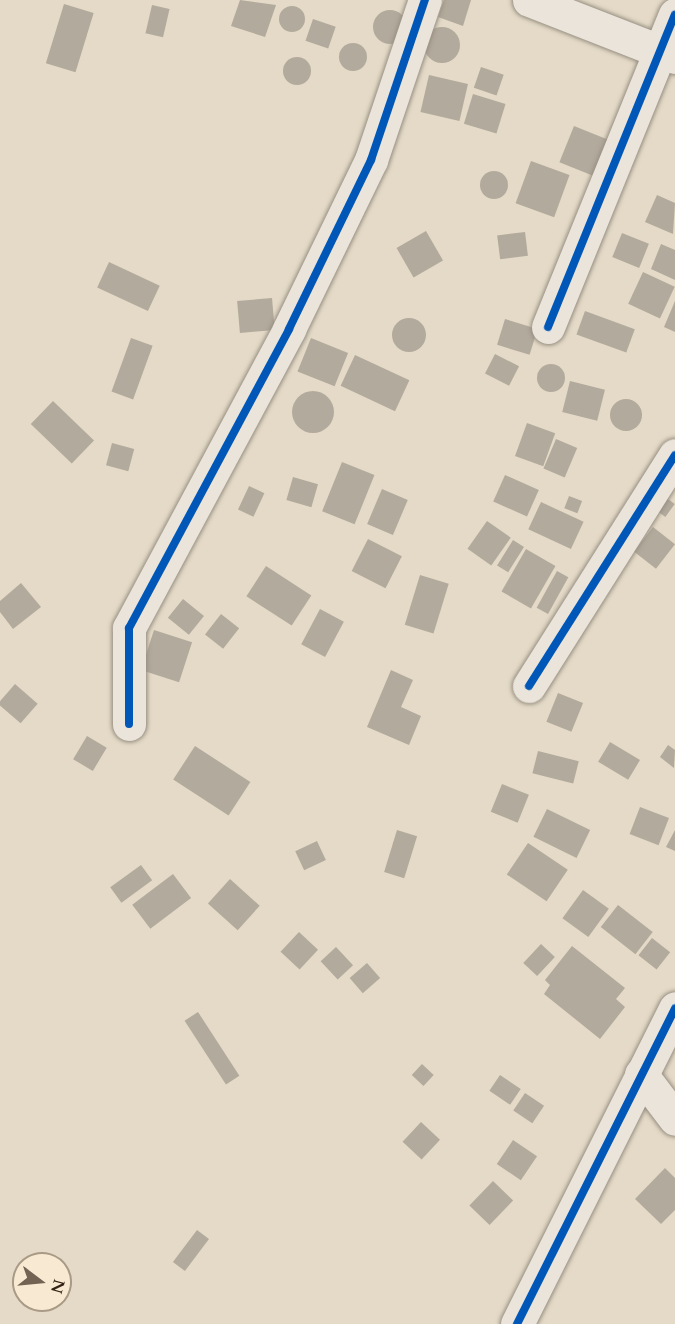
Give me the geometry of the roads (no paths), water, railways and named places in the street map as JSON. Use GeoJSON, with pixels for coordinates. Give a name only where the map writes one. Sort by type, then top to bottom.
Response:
{"type":"FeatureCollection","features":[{"type":"Feature","properties":{"kind":"street"},"geometry":{"type":"LineString","coordinates":[[129,724],[129,628],[289,329],[371,160],[425,0]]}},
{"type":"Feature","properties":{"kind":"street"},"geometry":{"type":"LineString","coordinates":[[529,0],[667,52]]}},
{"type":"Feature","properties":{"kind":"street"},"geometry":{"type":"LineString","coordinates":[[548,327],[667,52],[675,15]]}},
{"type":"Feature","properties":{"kind":"street"},"geometry":{"type":"LineString","coordinates":[[529,686],[675,455]]}},
{"type":"Feature","properties":{"kind":"street"},"geometry":{"type":"LineString","coordinates":[[517,1324],[675,1008]]}},
{"type":"Feature","properties":{"kind":"street"},"geometry":{"type":"LineString","coordinates":[[641,1074],[675,1119]]}}]}
